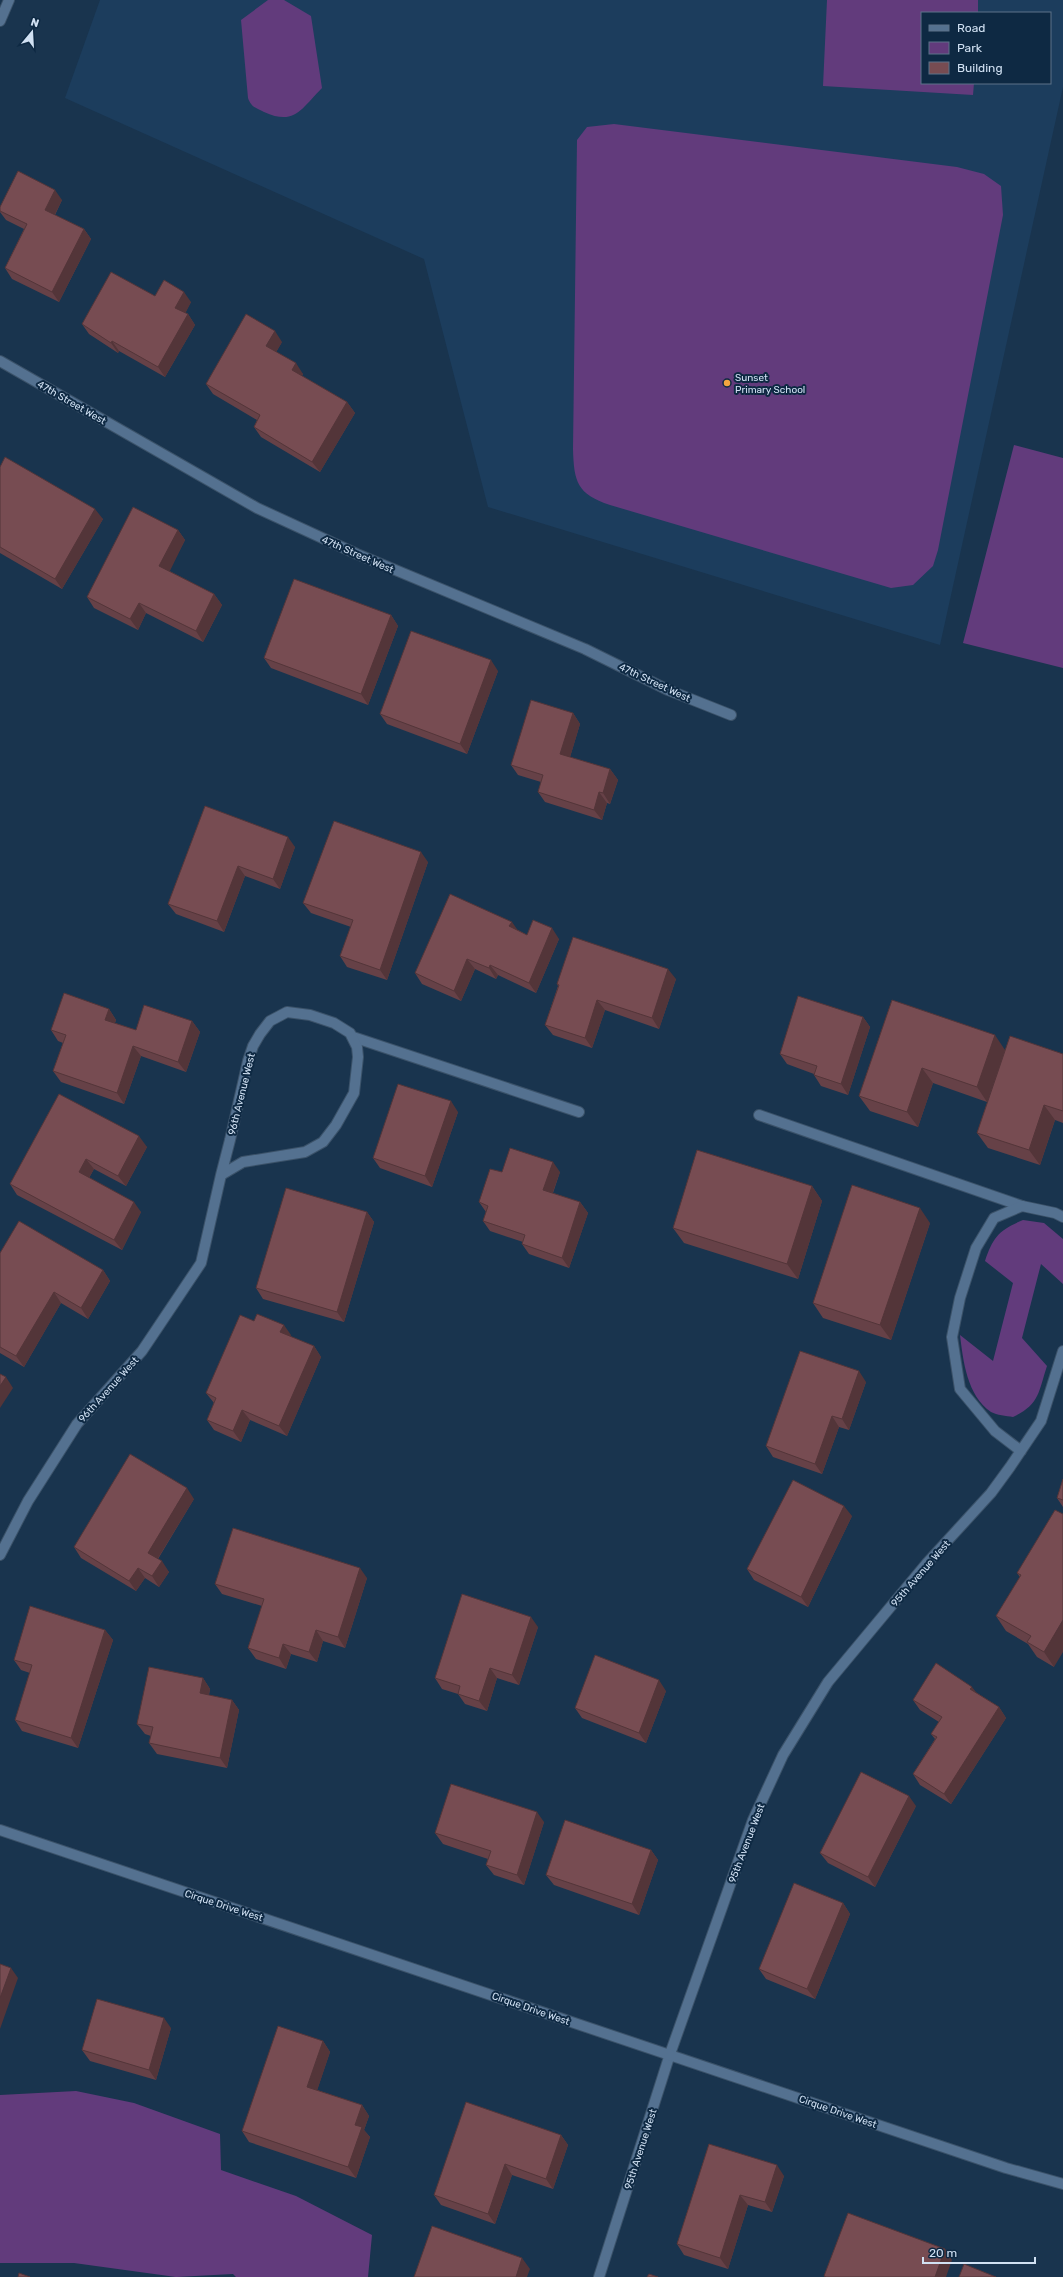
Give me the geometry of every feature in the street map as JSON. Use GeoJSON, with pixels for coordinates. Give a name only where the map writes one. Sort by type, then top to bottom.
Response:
{"type":"FeatureCollection","features":[{"type":"Feature","properties":{"kind":"street"},"geometry":{"type":"LineString","coordinates":[[0,22],[9,0]]}},
{"type":"Feature","properties":{"kind":"street","name":"47th Street West"},"geometry":{"type":"LineString","coordinates":[[0,362],[257,508],[356,554],[585,649],[668,690],[731,715]]}},
{"type":"Feature","properties":{"kind":"street","name":"96th Avenue West"},"geometry":{"type":"LineString","coordinates":[[0,1555],[28,1501],[77,1424],[142,1351],[201,1263],[250,1056],[253,1046],[270,1021],[288,1012],[310,1015],[334,1023],[350,1033],[353,1037],[579,1112]]}},
{"type":"Feature","properties":{"kind":"street"},"geometry":{"type":"LineString","coordinates":[[221,1175],[243,1162],[305,1152],[323,1142],[336,1125],[354,1093],[358,1057],[357,1047],[353,1037]]}},
{"type":"Feature","properties":{"kind":"street"},"geometry":{"type":"LineString","coordinates":[[760,1115],[1022,1206],[1055,1213],[1063,1218]]}},
{"type":"Feature","properties":{"kind":"street"},"geometry":{"type":"LineString","coordinates":[[1021,1451],[995,1431],[960,1389],[952,1337],[960,1298],[976,1248],[994,1218],[1022,1206]]}},
{"type":"Feature","properties":{"kind":"street","name":"95th Avenue West"},"geometry":{"type":"LineString","coordinates":[[599,2277],[670,2054],[753,1820],[783,1755],[828,1682],[927,1563],[991,1493],[1021,1451],[1040,1421],[1063,1351]]}},
{"type":"Feature","properties":{"kind":"street","name":"Cirque Drive West"},"geometry":{"type":"LineString","coordinates":[[0,1830],[1006,2168],[1063,2184]]}},
{"type":"Feature","properties":{"kind":"shaded area","name":"Sunset Primary School"},"geometry":{"type":"Polygon","coordinates":[[[100,0],[1063,0],[1063,87],[940,645],[488,507],[424,259],[65,98],[100,0]]]}},
{"type":"Feature","properties":{"kind":"green space"},"geometry":{"type":"Polygon","coordinates":[[[268,0],[284,0],[311,16],[322,88],[303,109],[290,116],[275,116],[264,112],[252,105],[248,98],[241,20],[268,0]]]}},
{"type":"Feature","properties":{"kind":"green space"},"geometry":{"type":"Polygon","coordinates":[[[827,0],[978,0],[978,12],[921,12],[921,84],[974,84],[973,95],[823,86],[827,0]]]}},
{"type":"Feature","properties":{"kind":"green space"},"geometry":{"type":"Polygon","coordinates":[[[614,124],[957,167],[984,174],[1001,186],[1003,215],[938,550],[933,566],[913,585],[891,588],[610,505],[590,496],[580,485],[576,478],[573,449],[577,140],[587,127],[614,124]]]}},
{"type":"Feature","properties":{"kind":"green space"},"geometry":{"type":"Polygon","coordinates":[[[1014,445],[1063,458],[1063,668],[963,643],[1014,445]]]}},
{"type":"Feature","properties":{"kind":"green space"},"geometry":{"type":"Polygon","coordinates":[[[1023,1220],[1044,1223],[1063,1239],[1063,1284],[1041,1264],[1022,1338],[1047,1366],[1037,1397],[1022,1412],[1013,1417],[991,1412],[976,1397],[971,1387],[965,1366],[960,1335],[993,1361],[1013,1283],[985,1261],[994,1240],[998,1235],[1008,1227],[1023,1220]]]}},
{"type":"Feature","properties":{"kind":"green space"},"geometry":{"type":"Polygon","coordinates":[[[76,2091],[134,2103],[220,2134],[221,2170],[296,2196],[372,2235],[368,2277],[236,2277],[233,2274],[176,2277],[74,2263],[0,2263],[0,2095],[76,2091]]]}},
{"type":"Feature","properties":{"kind":"building"},"geometry":{"type":"Polygon","coordinates":[[[18,171],[55,190],[45,210],[84,229],[52,292],[5,268],[27,224],[0,211],[0,207],[18,171]]]}},
{"type":"Feature","properties":{"kind":"building"},"geometry":{"type":"Polygon","coordinates":[[[111,272],[155,296],[164,280],[184,292],[175,308],[188,314],[158,367],[112,341],[111,343],[82,324],[111,272]]]}},
{"type":"Feature","properties":{"kind":"building"},"geometry":{"type":"Polygon","coordinates":[[[246,314],[275,331],[266,346],[296,363],[292,370],[347,402],[312,462],[254,427],[260,415],[206,384],[246,314]]]}},
{"type":"Feature","properties":{"kind":"building"},"geometry":{"type":"Polygon","coordinates":[[[5,457],[95,509],[55,579],[0,547],[0,467],[5,457]]]}},
{"type":"Feature","properties":{"kind":"building"},"geometry":{"type":"Polygon","coordinates":[[[133,507],[178,530],[159,566],[214,594],[196,631],[139,603],[130,619],[87,597],[133,507]]]}},
{"type":"Feature","properties":{"kind":"building"},"geometry":{"type":"Polygon","coordinates":[[[294,579],[391,615],[361,694],[264,658],[294,579]]]}},
{"type":"Feature","properties":{"kind":"building"},"geometry":{"type":"Polygon","coordinates":[[[411,631],[491,660],[460,744],[380,714],[411,631]]]}},
{"type":"Feature","properties":{"kind":"building"},"geometry":{"type":"Polygon","coordinates":[[[531,700],[573,713],[560,754],[610,769],[603,793],[599,792],[594,810],[538,792],[543,775],[511,765],[531,700]]]}},
{"type":"Feature","properties":{"kind":"building"},"geometry":{"type":"Polygon","coordinates":[[[205,806],[288,837],[273,879],[238,866],[217,921],[168,904],[205,806]]]}},
{"type":"Feature","properties":{"kind":"building"},"geometry":{"type":"Polygon","coordinates":[[[334,821],[421,852],[380,970],[340,956],[353,920],[303,903],[334,821]]]}},
{"type":"Feature","properties":{"kind":"building"},"geometry":{"type":"Polygon","coordinates":[[[450,894],[512,922],[509,926],[527,935],[533,920],[552,928],[529,983],[490,965],[489,968],[467,959],[454,991],[415,973],[450,894]]]}},
{"type":"Feature","properties":{"kind":"building"},"geometry":{"type":"Polygon","coordinates":[[[573,937],[668,969],[652,1018],[597,1000],[585,1038],[545,1025],[559,985],[557,984],[573,937]]]}},
{"type":"Feature","properties":{"kind":"building"},"geometry":{"type":"Polygon","coordinates":[[[64,993],[109,1009],[105,1020],[136,1030],[144,1005],[192,1021],[178,1062],[133,1046],[117,1093],[53,1071],[66,1035],[51,1030],[64,993]]]}},
{"type":"Feature","properties":{"kind":"building"},"geometry":{"type":"Polygon","coordinates":[[[798,996],[863,1017],[841,1084],[814,1075],[817,1066],[780,1054],[798,996]]]}},
{"type":"Feature","properties":{"kind":"building"},"geometry":{"type":"Polygon","coordinates":[[[892,1000],[995,1035],[977,1087],[922,1068],[907,1112],[859,1096],[892,1000]]]}},
{"type":"Feature","properties":{"kind":"building"},"geometry":{"type":"Polygon","coordinates":[[[1010,1036],[1063,1054],[1063,1111],[1044,1105],[1029,1150],[977,1133],[1010,1036]]]}},
{"type":"Feature","properties":{"kind":"building"},"geometry":{"type":"Polygon","coordinates":[[[398,1084],[451,1101],[425,1176],[373,1158],[398,1084]]]}},
{"type":"Feature","properties":{"kind":"building"},"geometry":{"type":"Polygon","coordinates":[[[59,1094],[139,1136],[118,1176],[86,1159],[79,1172],[134,1202],[114,1240],[10,1184],[59,1094]]]}},
{"type":"Feature","properties":{"kind":"building"},"geometry":{"type":"Polygon","coordinates":[[[510,1148],[553,1162],[543,1190],[580,1202],[562,1258],[522,1244],[525,1235],[483,1221],[488,1206],[479,1202],[490,1169],[502,1172],[510,1148]]]}},
{"type":"Feature","properties":{"kind":"building"},"geometry":{"type":"Polygon","coordinates":[[[697,1150],[812,1186],[787,1264],[673,1228],[697,1150]]]}},
{"type":"Feature","properties":{"kind":"building"},"geometry":{"type":"Polygon","coordinates":[[[852,1185],[920,1208],[880,1325],[813,1303],[852,1185]]]}},
{"type":"Feature","properties":{"kind":"building"},"geometry":{"type":"Polygon","coordinates":[[[286,1188],[367,1212],[337,1312],[256,1288],[286,1188]]]}},
{"type":"Feature","properties":{"kind":"building"},"geometry":{"type":"Polygon","coordinates":[[[19,1221],[103,1270],[81,1308],[54,1292],[16,1356],[0,1347],[0,1253],[19,1221]]]}},
{"type":"Feature","properties":{"kind":"building"},"geometry":{"type":"Polygon","coordinates":[[[257,1314],[284,1325],[280,1332],[314,1346],[279,1426],[242,1410],[233,1431],[207,1420],[216,1398],[206,1393],[240,1315],[254,1321],[257,1314]]]}},
{"type":"Feature","properties":{"kind":"building"},"geometry":{"type":"Polygon","coordinates":[[[800,1351],[859,1371],[842,1419],[832,1416],[815,1464],[766,1446],[800,1351]]]}},
{"type":"Feature","properties":{"kind":"building"},"geometry":{"type":"Polygon","coordinates":[[[0,1374],[6,1377],[0,1386],[0,1374]]]}},
{"type":"Feature","properties":{"kind":"building"},"geometry":{"type":"Polygon","coordinates":[[[130,1454],[187,1488],[148,1553],[162,1561],[152,1576],[138,1568],[129,1581],[74,1547],[130,1454]]]}},
{"type":"Feature","properties":{"kind":"building"},"geometry":{"type":"Polygon","coordinates":[[[1063,1479],[1063,1500],[1057,1498],[1063,1479]]]}},
{"type":"Feature","properties":{"kind":"building"},"geometry":{"type":"Polygon","coordinates":[[[793,1480],[844,1506],[801,1597],[747,1569],[793,1480]]]}},
{"type":"Feature","properties":{"kind":"building"},"geometry":{"type":"Polygon","coordinates":[[[1055,1510],[1063,1514],[1063,1620],[1044,1652],[1027,1642],[1031,1636],[996,1616],[1021,1575],[1017,1573],[1055,1510]]]}},
{"type":"Feature","properties":{"kind":"building"},"geometry":{"type":"Polygon","coordinates":[[[233,1528],[360,1568],[338,1637],[316,1630],[309,1652],[283,1644],[279,1658],[248,1648],[264,1599],[215,1584],[233,1528]]]}},
{"type":"Feature","properties":{"kind":"building"},"geometry":{"type":"Polygon","coordinates":[[[462,1594],[531,1617],[512,1675],[490,1668],[479,1701],[458,1694],[460,1686],[435,1678],[462,1594]]]}},
{"type":"Feature","properties":{"kind":"building"},"geometry":{"type":"Polygon","coordinates":[[[30,1606],[105,1630],[71,1738],[15,1720],[32,1665],[14,1660],[30,1606]]]}},
{"type":"Feature","properties":{"kind":"building"},"geometry":{"type":"Polygon","coordinates":[[[595,1655],[659,1680],[639,1733],[575,1708],[595,1655]]]}},
{"type":"Feature","properties":{"kind":"building"},"geometry":{"type":"Polygon","coordinates":[[[936,1663],[972,1687],[970,1689],[999,1707],[944,1794],[913,1774],[937,1737],[931,1734],[942,1717],[913,1700],[936,1663]]]}},
{"type":"Feature","properties":{"kind":"building"},"geometry":{"type":"Polygon","coordinates":[[[149,1667],[203,1678],[200,1693],[232,1700],[220,1758],[149,1743],[153,1727],[137,1724],[149,1667]]]}},
{"type":"Feature","properties":{"kind":"building"},"geometry":{"type":"Polygon","coordinates":[[[861,1772],[909,1796],[868,1877],[820,1853],[861,1772]]]}},
{"type":"Feature","properties":{"kind":"building"},"geometry":{"type":"Polygon","coordinates":[[[451,1784],[537,1812],[517,1875],[486,1865],[491,1851],[435,1833],[451,1784]]]}},
{"type":"Feature","properties":{"kind":"building"},"geometry":{"type":"Polygon","coordinates":[[[565,1820],[651,1850],[632,1904],[546,1875],[565,1820]]]}},
{"type":"Feature","properties":{"kind":"building"},"geometry":{"type":"Polygon","coordinates":[[[794,1883],[843,1903],[807,1989],[759,1969],[794,1883]]]}},
{"type":"Feature","properties":{"kind":"building"},"geometry":{"type":"Polygon","coordinates":[[[0,1964],[11,1968],[0,1998],[0,1964]]]}},
{"type":"Feature","properties":{"kind":"building"},"geometry":{"type":"Polygon","coordinates":[[[97,1999],[164,2018],[149,2070],[82,2050],[97,1999]]]}},
{"type":"Feature","properties":{"kind":"building"},"geometry":{"type":"Polygon","coordinates":[[[278,2026],[323,2041],[307,2087],[362,2105],[355,2125],[362,2127],[348,2167],[242,2131],[278,2026]]]}},
{"type":"Feature","properties":{"kind":"building"},"geometry":{"type":"Polygon","coordinates":[[[466,2102],[561,2135],[546,2179],[505,2164],[488,2214],[434,2195],[466,2102]]]}},
{"type":"Feature","properties":{"kind":"building"},"geometry":{"type":"Polygon","coordinates":[[[709,2144],[777,2165],[765,2202],[740,2195],[720,2258],[677,2244],[709,2144]]]}},
{"type":"Feature","properties":{"kind":"building"},"geometry":{"type":"Polygon","coordinates":[[[848,2213],[945,2249],[935,2277],[824,2276],[848,2213]]]}},
{"type":"Feature","properties":{"kind":"building"},"geometry":{"type":"Polygon","coordinates":[[[432,2226],[522,2258],[516,2277],[414,2277],[432,2226]]]}},
{"type":"Feature","properties":{"kind":"building"},"geometry":{"type":"Polygon","coordinates":[[[964,2264],[996,2277],[959,2277],[964,2264]]]}},
{"type":"Feature","properties":{"kind":"building"},"geometry":{"type":"Polygon","coordinates":[[[19,2273],[30,2277],[18,2277],[19,2273]]]}},
{"type":"Feature","properties":{"kind":"building"},"geometry":{"type":"Polygon","coordinates":[[[649,2274],[658,2277],[647,2277],[649,2274]]]}},
{"type":"Feature","properties":{"kind":"place","name":"Sunset Primary School"},"geometry":{"type":"Point","coordinates":[727,383]}}]}
